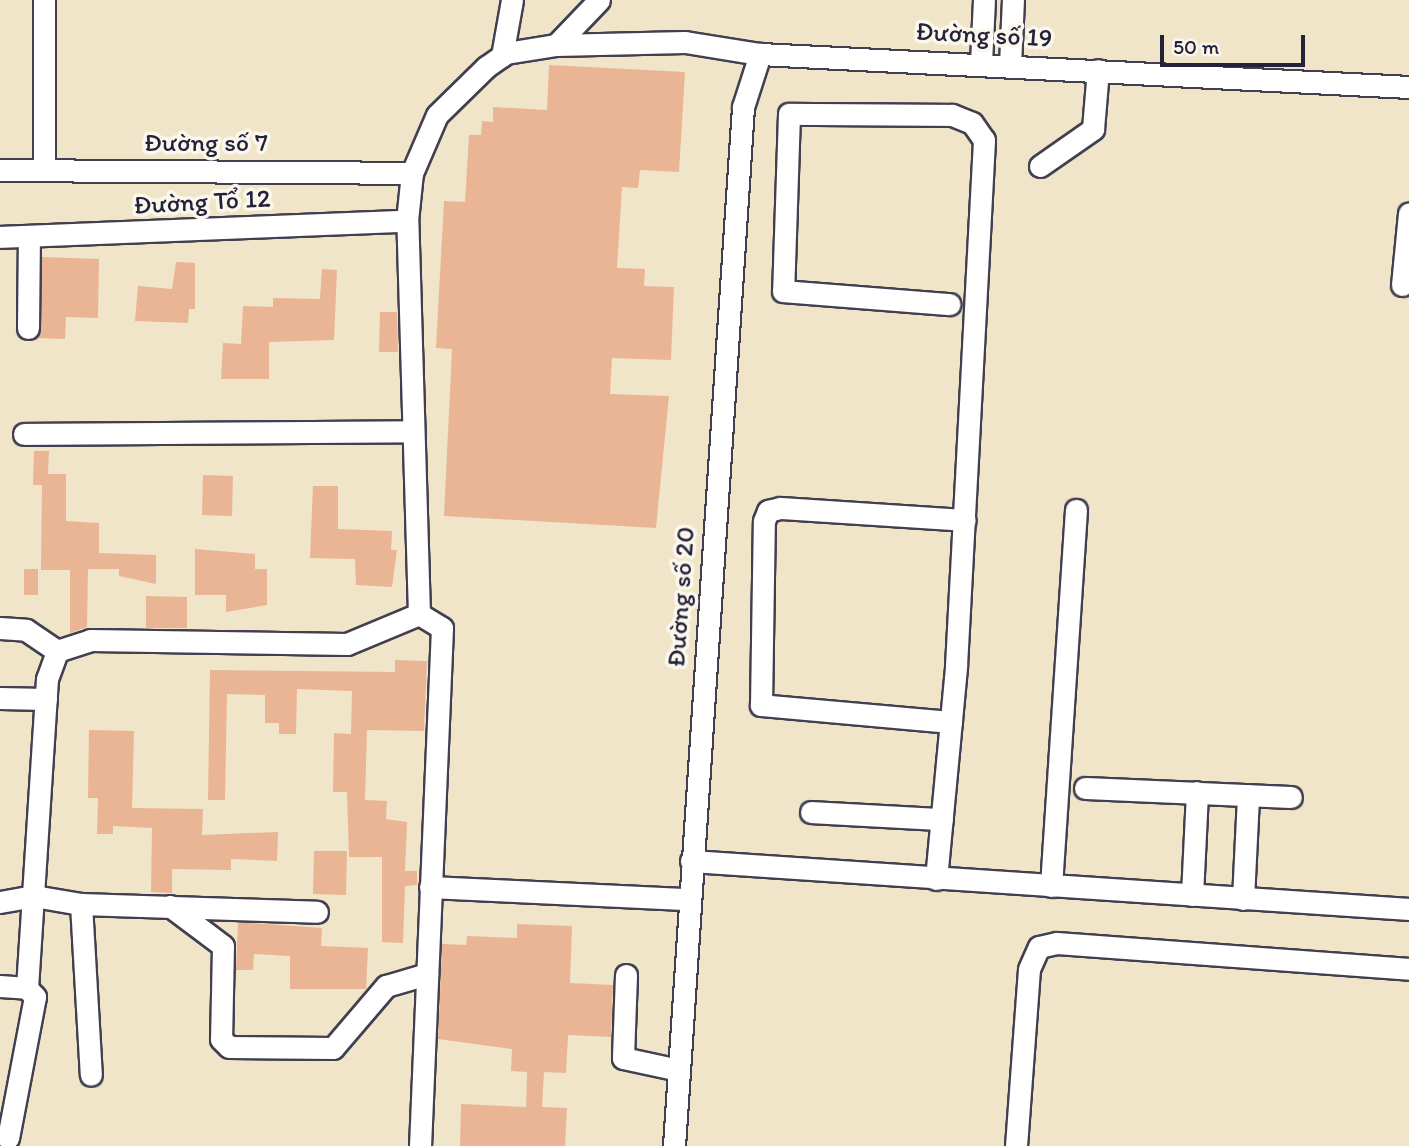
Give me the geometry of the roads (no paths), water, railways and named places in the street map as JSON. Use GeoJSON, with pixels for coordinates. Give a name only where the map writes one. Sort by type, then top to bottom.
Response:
{"type":"FeatureCollection","features":[{"type":"Feature","properties":{"kind":"street"},"geometry":{"type":"LineString","coordinates":[[44,0],[44,170]]}},
{"type":"Feature","properties":{"kind":"street"},"geometry":{"type":"LineString","coordinates":[[419,614],[411,431],[407,221],[412,173],[437,115],[502,56],[512,0]]}},
{"type":"Feature","properties":{"kind":"street"},"geometry":{"type":"LineString","coordinates":[[556,45],[599,0]]}},
{"type":"Feature","properties":{"kind":"street"},"geometry":{"type":"LineString","coordinates":[[981,63],[984,0]]}},
{"type":"Feature","properties":{"kind":"street"},"geometry":{"type":"LineString","coordinates":[[1010,65],[1013,0]]}},
{"type":"Feature","properties":{"kind":"street","name":"Đường số 19"},"geometry":{"type":"LineString","coordinates":[[502,56],[556,45],[685,42],[760,54],[981,63],[1409,87]]}},
{"type":"Feature","properties":{"kind":"street","name":"Đường số 20"},"geometry":{"type":"LineString","coordinates":[[674,1146],[743,107],[760,54]]}},
{"type":"Feature","properties":{"kind":"street"},"geometry":{"type":"LineString","coordinates":[[1040,166],[1093,129],[1098,70]]}},
{"type":"Feature","properties":{"kind":"street"},"geometry":{"type":"LineString","coordinates":[[936,879],[951,722],[965,520],[984,140],[972,123],[952,115],[789,114],[783,291],[949,304]]}},
{"type":"Feature","properties":{"kind":"street","name":"Đường số 7"},"geometry":{"type":"LineString","coordinates":[[0,170],[412,173]]}},
{"type":"Feature","properties":{"kind":"street"},"geometry":{"type":"LineString","coordinates":[[1402,285],[1409,213]]}},
{"type":"Feature","properties":{"kind":"street","name":"Đường Tổ 12"},"geometry":{"type":"LineString","coordinates":[[0,237],[29,238],[407,221]]}},
{"type":"Feature","properties":{"kind":"street"},"geometry":{"type":"LineString","coordinates":[[28,328],[29,238]]}},
{"type":"Feature","properties":{"kind":"street"},"geometry":{"type":"LineString","coordinates":[[24,434],[411,431]]}},
{"type":"Feature","properties":{"kind":"street"},"geometry":{"type":"LineString","coordinates":[[951,722],[761,705],[764,522],[768,511],[780,508],[965,520]]}},
{"type":"Feature","properties":{"kind":"street"},"geometry":{"type":"LineString","coordinates":[[1051,886],[1076,510]]}},
{"type":"Feature","properties":{"kind":"street"},"geometry":{"type":"LineString","coordinates":[[57,651],[90,640],[346,644],[419,614]]}},
{"type":"Feature","properties":{"kind":"street"},"geometry":{"type":"LineString","coordinates":[[419,614],[442,628],[420,1146]]}},
{"type":"Feature","properties":{"kind":"street"},"geometry":{"type":"LineString","coordinates":[[0,628],[26,630],[57,651]]}},
{"type":"Feature","properties":{"kind":"street"},"geometry":{"type":"LineString","coordinates":[[27,988],[46,699],[57,651]]}},
{"type":"Feature","properties":{"kind":"street"},"geometry":{"type":"LineString","coordinates":[[0,698],[46,699]]}},
{"type":"Feature","properties":{"kind":"street"},"geometry":{"type":"LineString","coordinates":[[1085,788],[1291,797]]}},
{"type":"Feature","properties":{"kind":"street"},"geometry":{"type":"LineString","coordinates":[[1192,895],[1197,792]]}},
{"type":"Feature","properties":{"kind":"street"},"geometry":{"type":"LineString","coordinates":[[1243,899],[1248,794]]}},
{"type":"Feature","properties":{"kind":"street"},"geometry":{"type":"LineString","coordinates":[[811,812],[942,818]]}},
{"type":"Feature","properties":{"kind":"street"},"geometry":{"type":"LineString","coordinates":[[691,861],[1409,909]]}},
{"type":"Feature","properties":{"kind":"street"},"geometry":{"type":"LineString","coordinates":[[430,887],[689,899]]}},
{"type":"Feature","properties":{"kind":"street"},"geometry":{"type":"LineString","coordinates":[[0,902],[33,896],[81,904],[317,912]]}},
{"type":"Feature","properties":{"kind":"street"},"geometry":{"type":"LineString","coordinates":[[81,904],[91,1075]]}},
{"type":"Feature","properties":{"kind":"street"},"geometry":{"type":"LineString","coordinates":[[170,906],[223,946],[221,1034],[229,1047],[333,1048],[386,986],[427,974]]}},
{"type":"Feature","properties":{"kind":"street"},"geometry":{"type":"LineString","coordinates":[[1016,1146],[1029,969],[1039,947],[1057,943],[1409,969]]}},
{"type":"Feature","properties":{"kind":"street"},"geometry":{"type":"LineString","coordinates":[[626,975],[623,1058],[679,1070]]}},
{"type":"Feature","properties":{"kind":"street"},"geometry":{"type":"LineString","coordinates":[[0,986],[27,988],[35,997],[8,1138]]}}]}
